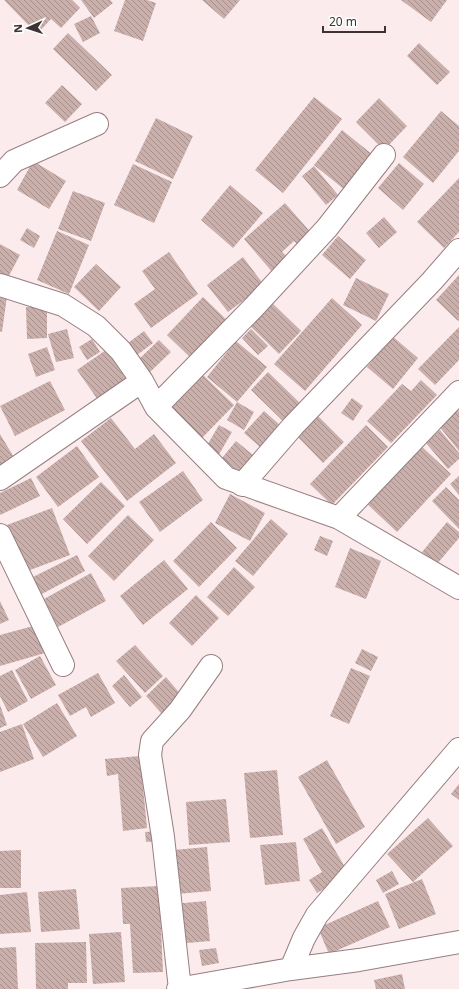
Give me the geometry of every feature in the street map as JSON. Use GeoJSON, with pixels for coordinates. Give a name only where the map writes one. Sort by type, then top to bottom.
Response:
{"type":"FeatureCollection","features":[{"type":"Feature","properties":{"kind":"street"},"geometry":{"type":"LineString","coordinates":[[0,176],[14,161],[97,124]]}},
{"type":"Feature","properties":{"kind":"street"},"geometry":{"type":"LineString","coordinates":[[156,406],[254,307],[327,228],[384,155]]}},
{"type":"Feature","properties":{"kind":"street"},"geometry":{"type":"LineString","coordinates":[[242,485],[293,426],[432,281],[459,250]]}},
{"type":"Feature","properties":{"kind":"street"},"geometry":{"type":"LineString","coordinates":[[0,285],[63,304],[89,322],[121,351],[142,381],[156,406],[226,478],[242,485],[339,518],[459,588]]}},
{"type":"Feature","properties":{"kind":"street"},"geometry":{"type":"LineString","coordinates":[[0,479],[142,381]]}},
{"type":"Feature","properties":{"kind":"street"},"geometry":{"type":"LineString","coordinates":[[339,518],[459,392]]}},
{"type":"Feature","properties":{"kind":"street"},"geometry":{"type":"LineString","coordinates":[[0,535],[63,665]]}},
{"type":"Feature","properties":{"kind":"street"},"geometry":{"type":"LineString","coordinates":[[211,666],[180,710],[152,741],[150,755],[163,837],[179,989],[459,942]]}},
{"type":"Feature","properties":{"kind":"street"},"geometry":{"type":"LineString","coordinates":[[291,969],[304,938],[317,915],[459,749]]}},
{"type":"Feature","properties":{"kind":"building"},"geometry":{"type":"Polygon","coordinates":[[[4,0],[72,0],[80,8],[61,28],[51,19],[37,34],[4,0]]]}},
{"type":"Feature","properties":{"kind":"building"},"geometry":{"type":"Polygon","coordinates":[[[81,0],[110,0],[113,3],[94,18],[81,0]]]}},
{"type":"Feature","properties":{"kind":"building"},"geometry":{"type":"Polygon","coordinates":[[[125,0],[147,0],[156,3],[143,41],[114,31],[125,0]]]}},
{"type":"Feature","properties":{"kind":"building"},"geometry":{"type":"Polygon","coordinates":[[[202,0],[240,0],[224,19],[202,0]]]}},
{"type":"Feature","properties":{"kind":"building"},"geometry":{"type":"Polygon","coordinates":[[[401,0],[447,0],[431,22],[401,0]]]}},
{"type":"Feature","properties":{"kind":"building"},"geometry":{"type":"Polygon","coordinates":[[[91,16],[100,33],[83,42],[74,24],[91,16]]]}},
{"type":"Feature","properties":{"kind":"building"},"geometry":{"type":"Polygon","coordinates":[[[68,33],[112,75],[96,91],[53,49],[68,33]]]}},
{"type":"Feature","properties":{"kind":"building"},"geometry":{"type":"Polygon","coordinates":[[[419,43],[450,72],[437,85],[407,56],[419,43]]]}},
{"type":"Feature","properties":{"kind":"building"},"geometry":{"type":"Polygon","coordinates":[[[62,85],[82,104],[65,122],[45,103],[62,85]]]}},
{"type":"Feature","properties":{"kind":"building"},"geometry":{"type":"Polygon","coordinates":[[[314,97],[342,119],[283,193],[255,170],[314,97]]]}},
{"type":"Feature","properties":{"kind":"building"},"geometry":{"type":"Polygon","coordinates":[[[379,98],[407,126],[384,150],[356,122],[379,98]]]}},
{"type":"Feature","properties":{"kind":"building"},"geometry":{"type":"Polygon","coordinates":[[[441,111],[459,126],[459,151],[433,183],[403,157],[441,111]]]}},
{"type":"Feature","properties":{"kind":"building"},"geometry":{"type":"Polygon","coordinates":[[[156,118],[193,136],[173,179],[135,161],[156,118]]]}},
{"type":"Feature","properties":{"kind":"building"},"geometry":{"type":"Polygon","coordinates":[[[342,130],[373,155],[345,190],[314,165],[342,130]]]}},
{"type":"Feature","properties":{"kind":"building"},"geometry":{"type":"Polygon","coordinates":[[[33,161],[66,181],[49,209],[17,190],[33,161]]]}},
{"type":"Feature","properties":{"kind":"building"},"geometry":{"type":"Polygon","coordinates":[[[399,163],[424,184],[403,210],[378,188],[399,163]]]}},
{"type":"Feature","properties":{"kind":"building"},"geometry":{"type":"Polygon","coordinates":[[[133,164],[172,182],[154,223],[114,205],[133,164]]]}},
{"type":"Feature","properties":{"kind":"building"},"geometry":{"type":"Polygon","coordinates":[[[314,166],[338,195],[326,205],[302,176],[314,166]]]}},
{"type":"Feature","properties":{"kind":"building"},"geometry":{"type":"Polygon","coordinates":[[[459,178],[459,232],[444,248],[417,222],[459,178]]]}},
{"type":"Feature","properties":{"kind":"building"},"geometry":{"type":"Polygon","coordinates":[[[230,185],[263,213],[233,248],[201,220],[230,185]]]}},
{"type":"Feature","properties":{"kind":"building"},"geometry":{"type":"Polygon","coordinates":[[[73,191],[105,203],[91,241],[58,229],[73,191]]]}},
{"type":"Feature","properties":{"kind":"building"},"geometry":{"type":"Polygon","coordinates":[[[285,203],[314,236],[300,247],[294,241],[282,252],[290,260],[274,274],[244,239],[285,203]]]}},
{"type":"Feature","properties":{"kind":"building"},"geometry":{"type":"Polygon","coordinates":[[[384,217],[397,232],[379,248],[366,233],[384,217]]]}},
{"type":"Feature","properties":{"kind":"building"},"geometry":{"type":"Polygon","coordinates":[[[27,228],[40,236],[34,248],[20,240],[27,228]]]}},
{"type":"Feature","properties":{"kind":"building"},"geometry":{"type":"Polygon","coordinates":[[[57,231],[89,245],[69,294],[37,280],[57,231]]]}},
{"type":"Feature","properties":{"kind":"building"},"geometry":{"type":"Polygon","coordinates":[[[338,236],[366,260],[350,279],[322,255],[338,236]]]}},
{"type":"Feature","properties":{"kind":"building"},"geometry":{"type":"Polygon","coordinates":[[[0,244],[20,255],[5,283],[0,280],[0,244]]]}},
{"type":"Feature","properties":{"kind":"building"},"geometry":{"type":"Polygon","coordinates":[[[169,252],[198,294],[151,328],[134,304],[155,289],[142,271],[169,252]]]}},
{"type":"Feature","properties":{"kind":"building"},"geometry":{"type":"Polygon","coordinates":[[[243,257],[264,285],[228,312],[207,285],[243,257]]]}},
{"type":"Feature","properties":{"kind":"building"},"geometry":{"type":"Polygon","coordinates":[[[96,264],[121,287],[99,311],[74,287],[96,264]]]}},
{"type":"Feature","properties":{"kind":"building"},"geometry":{"type":"Polygon","coordinates":[[[459,275],[459,320],[458,321],[436,300],[459,275]]]}},
{"type":"Feature","properties":{"kind":"building"},"geometry":{"type":"Polygon","coordinates":[[[356,278],[389,294],[376,321],[343,305],[356,278]]]}},
{"type":"Feature","properties":{"kind":"building"},"geometry":{"type":"Polygon","coordinates":[[[0,295],[7,296],[2,332],[0,331],[0,295]]]}},
{"type":"Feature","properties":{"kind":"building"},"geometry":{"type":"Polygon","coordinates":[[[203,297],[232,325],[196,363],[167,335],[203,297]]]}},
{"type":"Feature","properties":{"kind":"building"},"geometry":{"type":"Polygon","coordinates":[[[332,298],[362,325],[305,391],[274,364],[332,298]]]}},
{"type":"Feature","properties":{"kind":"building"},"geometry":{"type":"Polygon","coordinates":[[[268,299],[301,331],[279,354],[246,322],[268,299]]]}},
{"type":"Feature","properties":{"kind":"building"},"geometry":{"type":"Polygon","coordinates":[[[47,306],[47,338],[27,339],[26,307],[47,306]]]}},
{"type":"Feature","properties":{"kind":"building"},"geometry":{"type":"Polygon","coordinates":[[[459,327],[459,360],[435,385],[418,369],[459,327]]]}},
{"type":"Feature","properties":{"kind":"building"},"geometry":{"type":"Polygon","coordinates":[[[67,329],[74,358],[56,362],[48,334],[67,329]]]}},
{"type":"Feature","properties":{"kind":"building"},"geometry":{"type":"Polygon","coordinates":[[[251,329],[268,346],[258,355],[242,338],[251,329]]]}},
{"type":"Feature","properties":{"kind":"building"},"geometry":{"type":"Polygon","coordinates":[[[144,331],[153,343],[137,355],[128,343],[144,331]]]}},
{"type":"Feature","properties":{"kind":"building"},"geometry":{"type":"Polygon","coordinates":[[[392,336],[418,358],[393,389],[367,367],[392,336]]]}},
{"type":"Feature","properties":{"kind":"building"},"geometry":{"type":"Polygon","coordinates":[[[92,339],[100,352],[87,360],[79,347],[92,339]]]}},
{"type":"Feature","properties":{"kind":"building"},"geometry":{"type":"Polygon","coordinates":[[[159,340],[171,352],[149,373],[137,361],[159,340]]]}},
{"type":"Feature","properties":{"kind":"building"},"geometry":{"type":"Polygon","coordinates":[[[236,341],[267,367],[237,402],[207,377],[236,341]]]}},
{"type":"Feature","properties":{"kind":"building"},"geometry":{"type":"Polygon","coordinates":[[[47,347],[55,370],[36,377],[28,354],[47,347]]]}},
{"type":"Feature","properties":{"kind":"building"},"geometry":{"type":"Polygon","coordinates":[[[106,350],[127,381],[98,400],[77,370],[106,350]]]}},
{"type":"Feature","properties":{"kind":"building"},"geometry":{"type":"Polygon","coordinates":[[[268,372],[301,404],[284,422],[251,390],[268,372]]]}},
{"type":"Feature","properties":{"kind":"building"},"geometry":{"type":"Polygon","coordinates":[[[202,374],[234,405],[201,439],[169,408],[202,374]]]}},
{"type":"Feature","properties":{"kind":"building"},"geometry":{"type":"Polygon","coordinates":[[[421,380],[437,395],[391,443],[367,421],[402,384],[411,391],[421,380]]]}},
{"type":"Feature","properties":{"kind":"building"},"geometry":{"type":"Polygon","coordinates":[[[50,381],[65,410],[15,436],[0,406],[50,381]]]}},
{"type":"Feature","properties":{"kind":"building"},"geometry":{"type":"Polygon","coordinates":[[[352,398],[363,406],[353,421],[341,413],[352,398]]]}},
{"type":"Feature","properties":{"kind":"building"},"geometry":{"type":"Polygon","coordinates":[[[237,402],[254,412],[244,430],[227,420],[237,402]]]}},
{"type":"Feature","properties":{"kind":"building"},"geometry":{"type":"Polygon","coordinates":[[[458,410],[459,412],[459,451],[439,426],[458,410]]]}},
{"type":"Feature","properties":{"kind":"building"},"geometry":{"type":"Polygon","coordinates":[[[264,411],[280,425],[260,447],[244,433],[264,411]]]}},
{"type":"Feature","properties":{"kind":"building"},"geometry":{"type":"Polygon","coordinates":[[[314,412],[344,442],[323,463],[294,433],[314,412]]]}},
{"type":"Feature","properties":{"kind":"building"},"geometry":{"type":"Polygon","coordinates":[[[111,418],[135,449],[154,434],[176,463],[127,501],[81,441],[111,418]]]}},
{"type":"Feature","properties":{"kind":"building"},"geometry":{"type":"Polygon","coordinates":[[[219,425],[232,432],[218,456],[205,449],[219,425]]]}},
{"type":"Feature","properties":{"kind":"building"},"geometry":{"type":"Polygon","coordinates":[[[366,425],[388,447],[332,505],[310,484],[366,425]]]}},
{"type":"Feature","properties":{"kind":"building"},"geometry":{"type":"Polygon","coordinates":[[[440,430],[459,453],[459,459],[448,469],[426,443],[440,430]]]}},
{"type":"Feature","properties":{"kind":"building"},"geometry":{"type":"Polygon","coordinates":[[[0,434],[15,459],[0,468],[0,434]]]}},
{"type":"Feature","properties":{"kind":"building"},"geometry":{"type":"Polygon","coordinates":[[[236,441],[253,455],[238,472],[222,458],[236,441]]]}},
{"type":"Feature","properties":{"kind":"building"},"geometry":{"type":"Polygon","coordinates":[[[420,445],[451,474],[397,532],[365,502],[420,445]]]}},
{"type":"Feature","properties":{"kind":"building"},"geometry":{"type":"Polygon","coordinates":[[[77,446],[99,477],[58,507],[36,477],[77,446]]]}},
{"type":"Feature","properties":{"kind":"building"},"geometry":{"type":"Polygon","coordinates":[[[183,471],[203,500],[160,532],[139,502],[183,471]]]}},
{"type":"Feature","properties":{"kind":"building"},"geometry":{"type":"Polygon","coordinates":[[[459,476],[459,495],[450,484],[459,476]]]}},
{"type":"Feature","properties":{"kind":"building"},"geometry":{"type":"Polygon","coordinates":[[[31,478],[40,496],[0,515],[0,493],[31,478]]]}},
{"type":"Feature","properties":{"kind":"building"},"geometry":{"type":"Polygon","coordinates":[[[101,482],[125,506],[87,544],[63,519],[101,482]]]}},
{"type":"Feature","properties":{"kind":"building"},"geometry":{"type":"Polygon","coordinates":[[[446,487],[459,500],[459,529],[432,501],[446,487]]]}},
{"type":"Feature","properties":{"kind":"building"},"geometry":{"type":"Polygon","coordinates":[[[230,494],[265,513],[250,541],[215,523],[230,494]]]}},
{"type":"Feature","properties":{"kind":"building"},"geometry":{"type":"Polygon","coordinates":[[[52,508],[70,555],[25,572],[7,525],[52,508]]]}},
{"type":"Feature","properties":{"kind":"building"},"geometry":{"type":"Polygon","coordinates":[[[128,515],[154,540],[114,581],[88,556],[128,515]]]}},
{"type":"Feature","properties":{"kind":"building"},"geometry":{"type":"Polygon","coordinates":[[[271,519],[288,534],[253,576],[235,561],[271,519]]]}},
{"type":"Feature","properties":{"kind":"building"},"geometry":{"type":"Polygon","coordinates":[[[211,522],[237,548],[199,587],[173,561],[211,522]]]}},
{"type":"Feature","properties":{"kind":"building"},"geometry":{"type":"Polygon","coordinates":[[[447,522],[459,532],[459,538],[437,564],[422,552],[447,522]]]}},
{"type":"Feature","properties":{"kind":"building"},"geometry":{"type":"Polygon","coordinates":[[[320,536],[333,541],[327,556],[314,550],[320,536]]]}},
{"type":"Feature","properties":{"kind":"building"},"geometry":{"type":"Polygon","coordinates":[[[350,548],[381,561],[366,599],[335,587],[350,548]]]}},
{"type":"Feature","properties":{"kind":"building"},"geometry":{"type":"Polygon","coordinates":[[[77,555],[85,571],[40,595],[31,578],[77,555]]]}},
{"type":"Feature","properties":{"kind":"building"},"geometry":{"type":"Polygon","coordinates":[[[164,560],[188,589],[143,625],[120,596],[164,560]]]}},
{"type":"Feature","properties":{"kind":"building"},"geometry":{"type":"Polygon","coordinates":[[[234,567],[255,587],[228,616],[207,597],[234,567]]]}},
{"type":"Feature","properties":{"kind":"building"},"geometry":{"type":"Polygon","coordinates":[[[91,573],[106,601],[58,627],[44,599],[91,573]]]}},
{"type":"Feature","properties":{"kind":"building"},"geometry":{"type":"Polygon","coordinates":[[[196,595],[219,618],[192,646],[169,623],[196,595]]]}},
{"type":"Feature","properties":{"kind":"building"},"geometry":{"type":"Polygon","coordinates":[[[0,601],[9,620],[0,624],[0,601]]]}},
{"type":"Feature","properties":{"kind":"building"},"geometry":{"type":"Polygon","coordinates":[[[37,625],[45,653],[0,666],[0,635],[37,625]]]}},
{"type":"Feature","properties":{"kind":"building"},"geometry":{"type":"Polygon","coordinates":[[[135,645],[163,676],[145,693],[116,661],[135,645]]]}},
{"type":"Feature","properties":{"kind":"building"},"geometry":{"type":"Polygon","coordinates":[[[362,649],[378,657],[371,671],[355,663],[362,649]]]}},
{"type":"Feature","properties":{"kind":"building"},"geometry":{"type":"Polygon","coordinates":[[[40,656],[56,685],[31,699],[15,670],[40,656]]]}},
{"type":"Feature","properties":{"kind":"building"},"geometry":{"type":"Polygon","coordinates":[[[351,668],[370,676],[349,724],[330,716],[351,668]]]}},
{"type":"Feature","properties":{"kind":"building"},"geometry":{"type":"Polygon","coordinates":[[[12,670],[28,701],[8,712],[0,696],[0,676],[12,670]]]}},
{"type":"Feature","properties":{"kind":"building"},"geometry":{"type":"Polygon","coordinates":[[[98,673],[115,703],[91,717],[86,707],[70,716],[58,695],[98,673]]]}},
{"type":"Feature","properties":{"kind":"building"},"geometry":{"type":"Polygon","coordinates":[[[124,675],[142,697],[130,707],[112,686],[124,675]]]}},
{"type":"Feature","properties":{"kind":"building"},"geometry":{"type":"Polygon","coordinates":[[[166,677],[182,696],[162,714],[146,696],[166,677]]]}},
{"type":"Feature","properties":{"kind":"building"},"geometry":{"type":"Polygon","coordinates":[[[57,703],[77,736],[43,757],[23,724],[57,703]]]}},
{"type":"Feature","properties":{"kind":"building"},"geometry":{"type":"Polygon","coordinates":[[[0,705],[7,725],[0,728],[0,705]]]}},
{"type":"Feature","properties":{"kind":"building"},"geometry":{"type":"Polygon","coordinates":[[[22,724],[34,759],[0,772],[0,732],[22,724]]]}},
{"type":"Feature","properties":{"kind":"building"},"geometry":{"type":"Polygon","coordinates":[[[140,756],[147,828],[123,831],[118,774],[107,776],[105,759],[140,756]]]}},
{"type":"Feature","properties":{"kind":"building"},"geometry":{"type":"Polygon","coordinates":[[[327,760],[365,827],[336,844],[298,777],[327,760]]]}},
{"type":"Feature","properties":{"kind":"building"},"geometry":{"type":"Polygon","coordinates":[[[277,770],[283,835],[250,838],[244,773],[277,770]]]}},
{"type":"Feature","properties":{"kind":"building"},"geometry":{"type":"Polygon","coordinates":[[[459,784],[459,800],[451,794],[459,784]]]}},
{"type":"Feature","properties":{"kind":"building"},"geometry":{"type":"Polygon","coordinates":[[[226,799],[230,842],[189,845],[186,802],[226,799]]]}},
{"type":"Feature","properties":{"kind":"building"},"geometry":{"type":"Polygon","coordinates":[[[428,818],[453,846],[413,882],[387,854],[428,818]]]}},
{"type":"Feature","properties":{"kind":"building"},"geometry":{"type":"Polygon","coordinates":[[[322,828],[349,874],[317,893],[309,880],[322,872],[303,839],[322,828]]]}},
{"type":"Feature","properties":{"kind":"building"},"geometry":{"type":"Polygon","coordinates":[[[160,831],[161,841],[146,842],[145,832],[160,831]]]}},
{"type":"Feature","properties":{"kind":"building"},"geometry":{"type":"Polygon","coordinates":[[[296,842],[300,881],[265,885],[260,845],[296,842]]]}},
{"type":"Feature","properties":{"kind":"building"},"geometry":{"type":"Polygon","coordinates":[[[207,847],[211,891],[177,894],[174,850],[207,847]]]}},
{"type":"Feature","properties":{"kind":"building"},"geometry":{"type":"Polygon","coordinates":[[[21,850],[21,888],[0,888],[0,851],[21,850]]]}},
{"type":"Feature","properties":{"kind":"building"},"geometry":{"type":"Polygon","coordinates":[[[392,871],[399,884],[383,893],[376,880],[392,871]]]}},
{"type":"Feature","properties":{"kind":"building"},"geometry":{"type":"Polygon","coordinates":[[[422,879],[436,914],[399,929],[385,894],[422,879]]]}},
{"type":"Feature","properties":{"kind":"building"},"geometry":{"type":"Polygon","coordinates":[[[159,886],[163,972],[133,973],[130,924],[123,924],[121,888],[159,886]]]}},
{"type":"Feature","properties":{"kind":"building"},"geometry":{"type":"Polygon","coordinates":[[[76,889],[80,929],[41,932],[38,892],[76,889]]]}},
{"type":"Feature","properties":{"kind":"building"},"geometry":{"type":"Polygon","coordinates":[[[27,892],[31,932],[0,934],[0,895],[27,892]]]}},
{"type":"Feature","properties":{"kind":"building"},"geometry":{"type":"Polygon","coordinates":[[[206,901],[210,941],[176,944],[173,904],[206,901]]]}},
{"type":"Feature","properties":{"kind":"building"},"geometry":{"type":"Polygon","coordinates":[[[378,901],[390,927],[329,954],[318,928],[378,901]]]}},
{"type":"Feature","properties":{"kind":"building"},"geometry":{"type":"Polygon","coordinates":[[[121,932],[125,982],[93,984],[89,934],[121,932]]]}},
{"type":"Feature","properties":{"kind":"building"},"geometry":{"type":"Polygon","coordinates":[[[86,942],[87,983],[68,983],[68,989],[36,989],[35,943],[86,942]]]}},
{"type":"Feature","properties":{"kind":"building"},"geometry":{"type":"Polygon","coordinates":[[[16,947],[18,989],[0,989],[0,948],[16,947]]]}},
{"type":"Feature","properties":{"kind":"building"},"geometry":{"type":"Polygon","coordinates":[[[216,948],[219,963],[202,966],[199,950],[216,948]]]}},
{"type":"Feature","properties":{"kind":"building"},"geometry":{"type":"Polygon","coordinates":[[[402,974],[405,989],[376,989],[374,980],[402,974]]]}}]}
